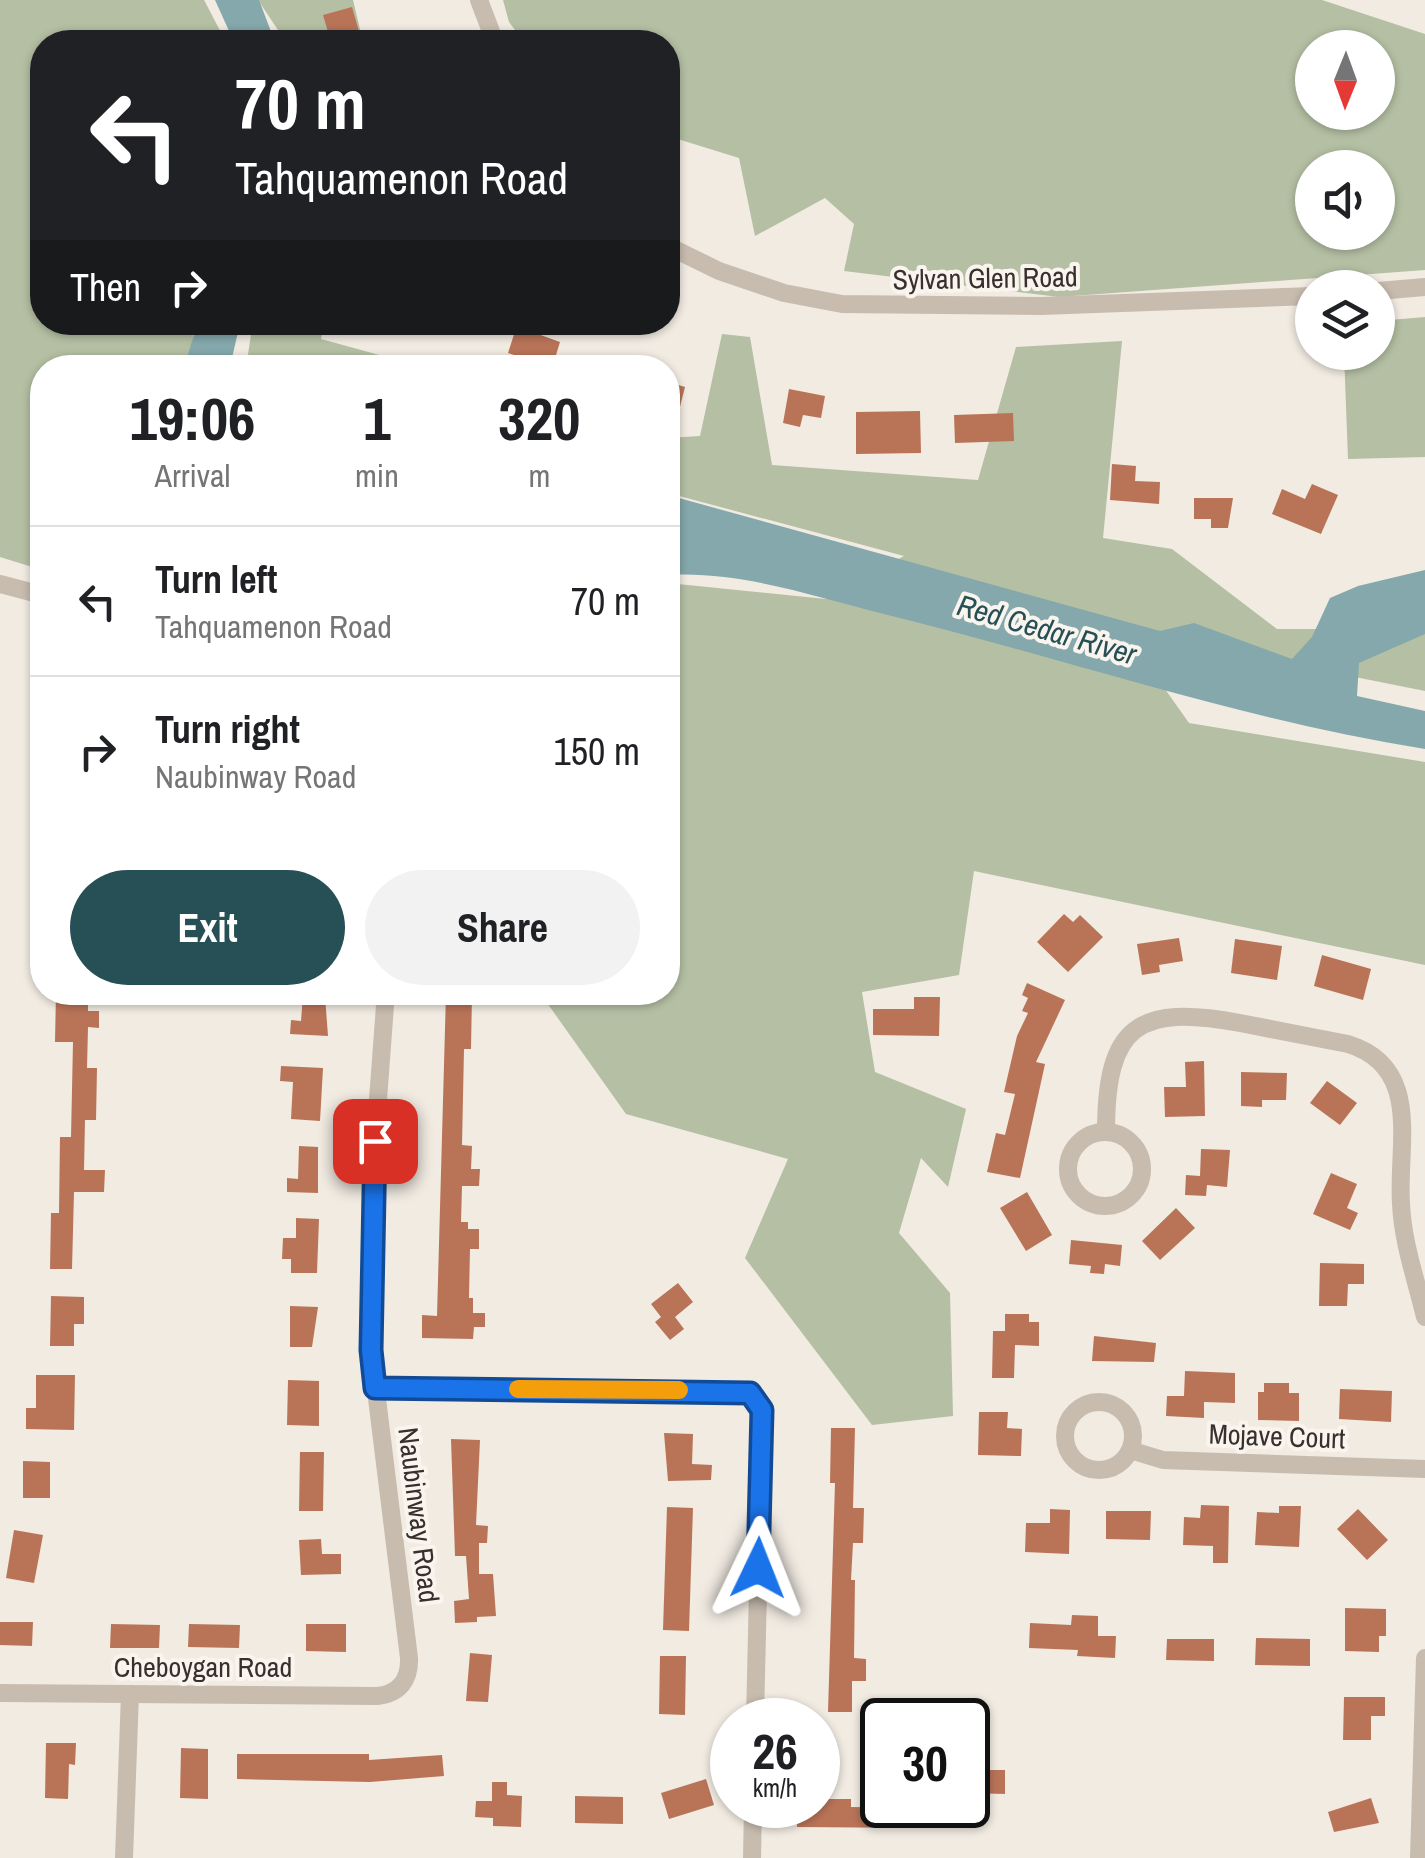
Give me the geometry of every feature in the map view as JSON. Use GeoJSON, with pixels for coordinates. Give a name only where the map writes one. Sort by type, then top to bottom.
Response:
{"type":"FeatureCollection","features":[{"type":"Feature","properties":{"kind":"street"},"geometry":{"type":"LineString","coordinates":[[479,0],[490,30]]}},
{"type":"Feature","properties":{"kind":"street","name":"Sylvan Glen Road"},"geometry":{"type":"LineString","coordinates":[[680,252],[720,272],[784,293],[842,304],[1041,306],[1295,297]]}},
{"type":"Feature","properties":{"kind":"street"},"geometry":{"type":"LineString","coordinates":[[1395,290],[1425,288]]}},
{"type":"Feature","properties":{"kind":"street"},"geometry":{"type":"LineString","coordinates":[[0,584],[30,592]]}},
{"type":"Feature","properties":{"kind":"street","name":"Naubinway Road"},"geometry":{"type":"LineString","coordinates":[[385,1005],[372,1180],[375,1388],[410,1658],[403,1684]]}},
{"type":"Feature","properties":{"kind":"street"},"geometry":{"type":"LineString","coordinates":[[1106,1132],[1106,1096],[1114,1060],[1134,1032],[1159,1017],[1197,1015],[1348,1044],[1371,1054],[1393,1077],[1402,1100],[1400,1202],[1408,1257],[1425,1318]]}},
{"type":"Feature","properties":{"kind":"street"},"geometry":{"type":"LineString","coordinates":[[1106,1132],[1132,1144],[1142,1170],[1131,1196],[1104,1206],[1079,1195],[1068,1169],[1080,1143],[1106,1132]]}},
{"type":"Feature","properties":{"kind":"street"},"geometry":{"type":"LineString","coordinates":[[375,1388],[741,1390],[756,1398],[762,1415],[756,1698]]}},
{"type":"Feature","properties":{"kind":"street","name":"Mojave Court"},"geometry":{"type":"LineString","coordinates":[[1130,1450],[1163,1460],[1425,1468]]}},
{"type":"Feature","properties":{"kind":"street"},"geometry":{"type":"LineString","coordinates":[[1419,1858],[1425,1658]]}},
{"type":"Feature","properties":{"kind":"street","name":"Cheboygan Road"},"geometry":{"type":"LineString","coordinates":[[0,1693],[377,1696],[403,1684]]}},
{"type":"Feature","properties":{"kind":"street"},"geometry":{"type":"LineString","coordinates":[[124,1858],[130,1694]]}},
{"type":"Feature","properties":{"kind":"street"},"geometry":{"type":"LineString","coordinates":[[752,1858],[753,1828]]}},
{"type":"Feature","properties":{"kind":"green space"},"geometry":{"type":"Polygon","coordinates":[[[0,0],[204,0],[220,30],[30,30],[30,335],[193,335],[191,355],[30,355],[30,566],[0,557],[0,0]]]}},
{"type":"Feature","properties":{"kind":"green space"},"geometry":{"type":"Polygon","coordinates":[[[258,0],[353,0],[360,30],[278,30],[258,0]]]}},
{"type":"Feature","properties":{"kind":"green space"},"geometry":{"type":"Polygon","coordinates":[[[503,0],[1322,0],[1425,34],[1425,270],[1295,270],[1295,280],[1059,297],[844,271],[854,224],[825,198],[755,236],[739,158],[680,140],[680,30],[515,30],[503,0]]]}},
{"type":"Feature","properties":{"kind":"green space"},"geometry":{"type":"Polygon","coordinates":[[[1425,317],[1425,457],[1348,459],[1345,370],[1395,370],[1395,320],[1425,317]]]}},
{"type":"Feature","properties":{"kind":"green space"},"geometry":{"type":"Polygon","coordinates":[[[722,334],[750,337],[772,465],[978,480],[1016,347],[1122,341],[1103,538],[1172,549],[1277,629],[1425,629],[1425,691],[1124,631],[1189,723],[1425,762],[1425,965],[974,871],[959,975],[862,992],[875,1072],[966,1109],[948,1187],[921,1158],[899,1233],[950,1293],[953,1416],[872,1425],[745,1258],[788,1159],[626,1114],[549,1005],[680,1005],[680,584],[826,599],[904,556],[680,496],[680,437],[700,436],[722,334]]]}},
{"type":"Feature","properties":{"kind":"green space"},"geometry":{"type":"Polygon","coordinates":[[[251,335],[322,335],[321,339],[379,355],[248,355],[251,335]]]}},
{"type":"Feature","properties":{"kind":"water"},"geometry":{"type":"Polygon","coordinates":[[[215,0],[259,0],[270,30],[229,30],[215,0]]]}},
{"type":"Feature","properties":{"kind":"water"},"geometry":{"type":"Polygon","coordinates":[[[194,335],[237,335],[233,355],[188,355],[194,335]]]}},
{"type":"Feature","properties":{"kind":"water","name":"Red Cedar River"},"geometry":{"type":"Polygon","coordinates":[[[680,498],[1160,631],[1194,623],[1292,659],[1312,637],[1330,598],[1358,586],[1425,570],[1425,634],[1359,663],[1357,696],[1425,711],[1425,749],[1220,705],[777,586],[680,575],[680,498]]]}},
{"type":"Feature","properties":{"kind":"building"},"geometry":{"type":"Polygon","coordinates":[[[352,7],[359,30],[327,30],[323,15],[352,7]]]}},
{"type":"Feature","properties":{"kind":"building"},"geometry":{"type":"Polygon","coordinates":[[[514,335],[541,335],[560,342],[556,355],[508,353],[514,335]]]}},
{"type":"Feature","properties":{"kind":"building"},"geometry":{"type":"Polygon","coordinates":[[[789,389],[825,396],[821,418],[803,415],[800,427],[783,423],[789,389]]]}},
{"type":"Feature","properties":{"kind":"building"},"geometry":{"type":"Polygon","coordinates":[[[920,411],[921,453],[856,454],[856,412],[920,411]]]}},
{"type":"Feature","properties":{"kind":"building"},"geometry":{"type":"Polygon","coordinates":[[[1013,413],[1014,441],[955,443],[954,415],[1013,413]]]}},
{"type":"Feature","properties":{"kind":"building"},"geometry":{"type":"Polygon","coordinates":[[[1112,464],[1136,466],[1135,481],[1160,482],[1159,504],[1110,500],[1112,464]]]}},
{"type":"Feature","properties":{"kind":"building"},"geometry":{"type":"Polygon","coordinates":[[[1312,484],[1338,495],[1321,534],[1272,514],[1282,489],[1305,499],[1312,484]]]}},
{"type":"Feature","properties":{"kind":"building"},"geometry":{"type":"Polygon","coordinates":[[[1194,498],[1233,498],[1228,528],[1211,528],[1211,519],[1194,519],[1194,498]]]}},
{"type":"Feature","properties":{"kind":"building"},"geometry":{"type":"Polygon","coordinates":[[[1064,914],[1073,922],[1080,915],[1103,937],[1068,972],[1037,942],[1064,914]]]}},
{"type":"Feature","properties":{"kind":"building"},"geometry":{"type":"Polygon","coordinates":[[[1179,938],[1183,961],[1159,965],[1160,972],[1142,975],[1137,944],[1179,938]]]}},
{"type":"Feature","properties":{"kind":"building"},"geometry":{"type":"Polygon","coordinates":[[[1235,939],[1282,946],[1277,980],[1231,973],[1235,939]]]}},
{"type":"Feature","properties":{"kind":"building"},"geometry":{"type":"Polygon","coordinates":[[[1322,955],[1371,969],[1363,1000],[1314,986],[1322,955]]]}},
{"type":"Feature","properties":{"kind":"building"},"geometry":{"type":"Polygon","coordinates":[[[1027,983],[1065,1000],[1036,1062],[1045,1064],[1020,1178],[987,1172],[996,1133],[1005,1135],[1015,1094],[1004,1092],[1017,1036],[1028,1013],[1022,1011],[1028,998],[1022,995],[1027,983]]]}},
{"type":"Feature","properties":{"kind":"building"},"geometry":{"type":"Polygon","coordinates":[[[914,997],[940,997],[939,1036],[873,1035],[873,1009],[914,1009],[914,997]]]}},
{"type":"Feature","properties":{"kind":"building"},"geometry":{"type":"Polygon","coordinates":[[[56,1005],[88,1005],[88,1011],[99,1011],[99,1028],[88,1027],[87,1068],[97,1068],[96,1120],[85,1120],[84,1170],[105,1170],[104,1192],[74,1192],[72,1269],[50,1269],[51,1213],[59,1213],[60,1137],[71,1137],[73,1042],[55,1042],[56,1005]]]}},
{"type":"Feature","properties":{"kind":"building"},"geometry":{"type":"Polygon","coordinates":[[[302,1005],[326,1005],[328,1036],[290,1034],[291,1020],[301,1021],[302,1005]]]}},
{"type":"Feature","properties":{"kind":"building"},"geometry":{"type":"Polygon","coordinates":[[[446,1005],[472,1005],[471,1049],[464,1049],[462,1145],[472,1146],[471,1169],[480,1169],[479,1186],[462,1186],[461,1222],[468,1222],[468,1229],[479,1229],[479,1249],[470,1249],[469,1298],[473,1298],[473,1313],[485,1313],[485,1327],[474,1327],[473,1339],[422,1338],[422,1315],[437,1316],[446,1005]]]}},
{"type":"Feature","properties":{"kind":"building"},"geometry":{"type":"Polygon","coordinates":[[[1204,1061],[1205,1116],[1165,1117],[1164,1087],[1186,1087],[1185,1062],[1204,1061]]]}},
{"type":"Feature","properties":{"kind":"building"},"geometry":{"type":"Polygon","coordinates":[[[281,1066],[323,1068],[320,1121],[291,1119],[293,1082],[280,1081],[281,1066]]]}},
{"type":"Feature","properties":{"kind":"building"},"geometry":{"type":"Polygon","coordinates":[[[1241,1072],[1287,1073],[1286,1100],[1262,1100],[1262,1107],[1241,1106],[1241,1072]]]}},
{"type":"Feature","properties":{"kind":"building"},"geometry":{"type":"Polygon","coordinates":[[[1327,1081],[1357,1103],[1340,1125],[1310,1103],[1327,1081]]]}},
{"type":"Feature","properties":{"kind":"building"},"geometry":{"type":"Polygon","coordinates":[[[299,1146],[318,1147],[318,1193],[287,1192],[287,1178],[298,1179],[299,1146]]]}},
{"type":"Feature","properties":{"kind":"building"},"geometry":{"type":"Polygon","coordinates":[[[1201,1149],[1230,1150],[1227,1187],[1207,1185],[1206,1196],[1185,1195],[1186,1175],[1200,1176],[1201,1149]]]}},
{"type":"Feature","properties":{"kind":"building"},"geometry":{"type":"Polygon","coordinates":[[[1331,1173],[1357,1184],[1347,1208],[1358,1213],[1350,1230],[1313,1214],[1331,1173]]]}},
{"type":"Feature","properties":{"kind":"building"},"geometry":{"type":"Polygon","coordinates":[[[1027,1192],[1052,1235],[1026,1251],[1000,1208],[1027,1192]]]}},
{"type":"Feature","properties":{"kind":"building"},"geometry":{"type":"Polygon","coordinates":[[[1176,1208],[1195,1228],[1160,1260],[1142,1241],[1176,1208]]]}},
{"type":"Feature","properties":{"kind":"building"},"geometry":{"type":"Polygon","coordinates":[[[296,1218],[319,1219],[317,1273],[291,1273],[291,1259],[282,1259],[283,1238],[296,1238],[296,1218]]]}},
{"type":"Feature","properties":{"kind":"building"},"geometry":{"type":"Polygon","coordinates":[[[1071,1240],[1122,1245],[1120,1266],[1105,1264],[1104,1274],[1090,1273],[1091,1266],[1069,1264],[1071,1240]]]}},
{"type":"Feature","properties":{"kind":"building"},"geometry":{"type":"Polygon","coordinates":[[[1320,1263],[1364,1264],[1364,1284],[1348,1284],[1347,1306],[1319,1306],[1320,1263]]]}},
{"type":"Feature","properties":{"kind":"building"},"geometry":{"type":"Polygon","coordinates":[[[678,1283],[693,1302],[675,1317],[684,1329],[670,1340],[655,1322],[661,1317],[651,1304],[678,1283]]]}},
{"type":"Feature","properties":{"kind":"building"},"geometry":{"type":"Polygon","coordinates":[[[51,1296],[84,1297],[84,1324],[74,1324],[74,1346],[50,1346],[51,1296]]]}},
{"type":"Feature","properties":{"kind":"building"},"geometry":{"type":"Polygon","coordinates":[[[290,1306],[318,1307],[312,1347],[290,1347],[290,1306]]]}},
{"type":"Feature","properties":{"kind":"building"},"geometry":{"type":"Polygon","coordinates":[[[1005,1314],[1029,1314],[1029,1322],[1039,1322],[1039,1346],[1015,1345],[1014,1378],[992,1378],[993,1331],[1005,1331],[1005,1314]]]}},
{"type":"Feature","properties":{"kind":"building"},"geometry":{"type":"Polygon","coordinates":[[[1094,1336],[1156,1343],[1154,1362],[1092,1361],[1094,1336]]]}},
{"type":"Feature","properties":{"kind":"building"},"geometry":{"type":"Polygon","coordinates":[[[1185,1371],[1235,1373],[1235,1403],[1204,1402],[1204,1418],[1166,1416],[1167,1396],[1184,1396],[1185,1371]]]}},
{"type":"Feature","properties":{"kind":"building"},"geometry":{"type":"Polygon","coordinates":[[[36,1375],[75,1375],[74,1430],[26,1429],[26,1408],[36,1408],[36,1375]]]}},
{"type":"Feature","properties":{"kind":"building"},"geometry":{"type":"Polygon","coordinates":[[[288,1380],[319,1381],[319,1426],[287,1425],[288,1380]]]}},
{"type":"Feature","properties":{"kind":"building"},"geometry":{"type":"Polygon","coordinates":[[[1264,1383],[1289,1383],[1289,1393],[1299,1393],[1299,1421],[1258,1420],[1258,1392],[1264,1392],[1264,1383]]]}},
{"type":"Feature","properties":{"kind":"building"},"geometry":{"type":"Polygon","coordinates":[[[1340,1389],[1392,1391],[1391,1422],[1339,1419],[1340,1389]]]}},
{"type":"Feature","properties":{"kind":"building"},"geometry":{"type":"Polygon","coordinates":[[[979,1412],[1008,1412],[1007,1428],[1022,1429],[1021,1456],[978,1455],[979,1412]]]}},
{"type":"Feature","properties":{"kind":"building"},"geometry":{"type":"Polygon","coordinates":[[[831,1428],[855,1428],[853,1508],[864,1508],[863,1543],[853,1543],[854,1658],[866,1659],[866,1681],[852,1681],[852,1712],[840,1712],[840,1698],[828,1698],[835,1483],[830,1483],[831,1428]]]}},
{"type":"Feature","properties":{"kind":"building"},"geometry":{"type":"Polygon","coordinates":[[[664,1433],[693,1434],[692,1464],[712,1465],[711,1480],[668,1481],[664,1433]]]}},
{"type":"Feature","properties":{"kind":"building"},"geometry":{"type":"Polygon","coordinates":[[[451,1439],[480,1440],[476,1525],[488,1526],[487,1543],[479,1543],[479,1574],[493,1574],[496,1616],[477,1617],[477,1622],[455,1623],[454,1601],[469,1599],[466,1556],[455,1556],[451,1439]]]}},
{"type":"Feature","properties":{"kind":"building"},"geometry":{"type":"Polygon","coordinates":[[[300,1452],[324,1452],[323,1511],[299,1511],[300,1452]]]}},
{"type":"Feature","properties":{"kind":"building"},"geometry":{"type":"Polygon","coordinates":[[[23,1461],[50,1462],[50,1498],[23,1498],[23,1461]]]}},
{"type":"Feature","properties":{"kind":"building"},"geometry":{"type":"Polygon","coordinates":[[[1201,1505],[1229,1506],[1228,1563],[1213,1563],[1213,1546],[1183,1545],[1184,1517],[1200,1518],[1201,1505]]]}},
{"type":"Feature","properties":{"kind":"building"},"geometry":{"type":"Polygon","coordinates":[[[1279,1506],[1301,1506],[1299,1547],[1255,1545],[1257,1512],[1279,1513],[1279,1506]]]}},
{"type":"Feature","properties":{"kind":"building"},"geometry":{"type":"Polygon","coordinates":[[[667,1507],[693,1508],[689,1631],[663,1630],[667,1507]]]}},
{"type":"Feature","properties":{"kind":"building"},"geometry":{"type":"Polygon","coordinates":[[[1050,1509],[1070,1510],[1069,1554],[1025,1552],[1026,1523],[1050,1523],[1050,1509]]]}},
{"type":"Feature","properties":{"kind":"building"},"geometry":{"type":"Polygon","coordinates":[[[1358,1509],[1388,1540],[1367,1560],[1337,1529],[1358,1509]]]}},
{"type":"Feature","properties":{"kind":"building"},"geometry":{"type":"Polygon","coordinates":[[[1106,1511],[1151,1511],[1150,1540],[1106,1539],[1106,1511]]]}},
{"type":"Feature","properties":{"kind":"building"},"geometry":{"type":"Polygon","coordinates":[[[14,1530],[43,1535],[34,1583],[6,1578],[14,1530]]]}},
{"type":"Feature","properties":{"kind":"building"},"geometry":{"type":"Polygon","coordinates":[[[321,1539],[322,1554],[341,1554],[341,1574],[301,1575],[299,1540],[321,1539]]]}},
{"type":"Feature","properties":{"kind":"building"},"geometry":{"type":"Polygon","coordinates":[[[1345,1608],[1386,1609],[1386,1636],[1379,1636],[1379,1652],[1345,1651],[1345,1608]]]}},
{"type":"Feature","properties":{"kind":"building"},"geometry":{"type":"Polygon","coordinates":[[[1072,1615],[1098,1616],[1098,1636],[1116,1636],[1115,1658],[1077,1656],[1078,1650],[1029,1648],[1030,1623],[1071,1625],[1072,1615]]]}},
{"type":"Feature","properties":{"kind":"building"},"geometry":{"type":"Polygon","coordinates":[[[0,1622],[33,1622],[32,1646],[0,1645],[0,1622]]]}},
{"type":"Feature","properties":{"kind":"building"},"geometry":{"type":"Polygon","coordinates":[[[111,1624],[160,1625],[159,1648],[110,1648],[111,1624]]]}},
{"type":"Feature","properties":{"kind":"building"},"geometry":{"type":"Polygon","coordinates":[[[189,1624],[240,1625],[239,1648],[188,1647],[189,1624]]]}},
{"type":"Feature","properties":{"kind":"building"},"geometry":{"type":"Polygon","coordinates":[[[306,1624],[346,1624],[346,1652],[306,1651],[306,1624]]]}},
{"type":"Feature","properties":{"kind":"building"},"geometry":{"type":"Polygon","coordinates":[[[1256,1638],[1310,1639],[1310,1666],[1255,1665],[1256,1638]]]}},
{"type":"Feature","properties":{"kind":"building"},"geometry":{"type":"Polygon","coordinates":[[[1167,1639],[1214,1639],[1214,1661],[1166,1660],[1167,1639]]]}},
{"type":"Feature","properties":{"kind":"building"},"geometry":{"type":"Polygon","coordinates":[[[470,1653],[492,1655],[488,1702],[466,1701],[470,1653]]]}},
{"type":"Feature","properties":{"kind":"building"},"geometry":{"type":"Polygon","coordinates":[[[660,1656],[686,1656],[685,1715],[659,1714],[660,1656]]]}},
{"type":"Feature","properties":{"kind":"building"},"geometry":{"type":"Polygon","coordinates":[[[1344,1697],[1385,1697],[1385,1716],[1371,1716],[1371,1740],[1343,1740],[1344,1697]]]}},
{"type":"Feature","properties":{"kind":"building"},"geometry":{"type":"Polygon","coordinates":[[[46,1743],[76,1743],[75,1765],[69,1764],[68,1799],[45,1798],[46,1743]]]}},
{"type":"Feature","properties":{"kind":"building"},"geometry":{"type":"Polygon","coordinates":[[[181,1748],[208,1749],[208,1799],[180,1798],[181,1748]]]}},
{"type":"Feature","properties":{"kind":"building"},"geometry":{"type":"Polygon","coordinates":[[[237,1754],[369,1754],[369,1760],[442,1755],[444,1776],[370,1782],[237,1779],[237,1754]]]}},
{"type":"Feature","properties":{"kind":"building"},"geometry":{"type":"Polygon","coordinates":[[[990,1770],[1005,1770],[1005,1794],[990,1794],[990,1770]]]}},
{"type":"Feature","properties":{"kind":"building"},"geometry":{"type":"Polygon","coordinates":[[[706,1779],[710,1806],[669,1819],[661,1793],[706,1779]]]}},
{"type":"Feature","properties":{"kind":"building"},"geometry":{"type":"Polygon","coordinates":[[[492,1782],[507,1782],[507,1795],[522,1796],[521,1827],[493,1826],[493,1818],[475,1817],[476,1801],[492,1801],[492,1782]]]}},
{"type":"Feature","properties":{"kind":"building"},"geometry":{"type":"Polygon","coordinates":[[[575,1796],[623,1797],[623,1824],[575,1823],[575,1796]]]}},
{"type":"Feature","properties":{"kind":"building"},"geometry":{"type":"Polygon","coordinates":[[[1371,1798],[1379,1823],[1334,1832],[1328,1812],[1371,1798]]]}},
{"type":"Feature","properties":{"kind":"building"},"geometry":{"type":"Polygon","coordinates":[[[840,1799],[851,1799],[851,1807],[860,1807],[860,1828],[840,1827],[840,1799]]]}},
{"type":"Feature","properties":{"kind":"slow traffic"},"geometry":{"type":"LineString","coordinates":[[518,1389],[679,1390]]}},
{"type":"Feature","properties":{"kind":"route"},"geometry":{"type":"LineString","coordinates":[[375,1141],[371,1350],[375,1388],[750,1393],[762,1410],[758,1568]]}}]}
